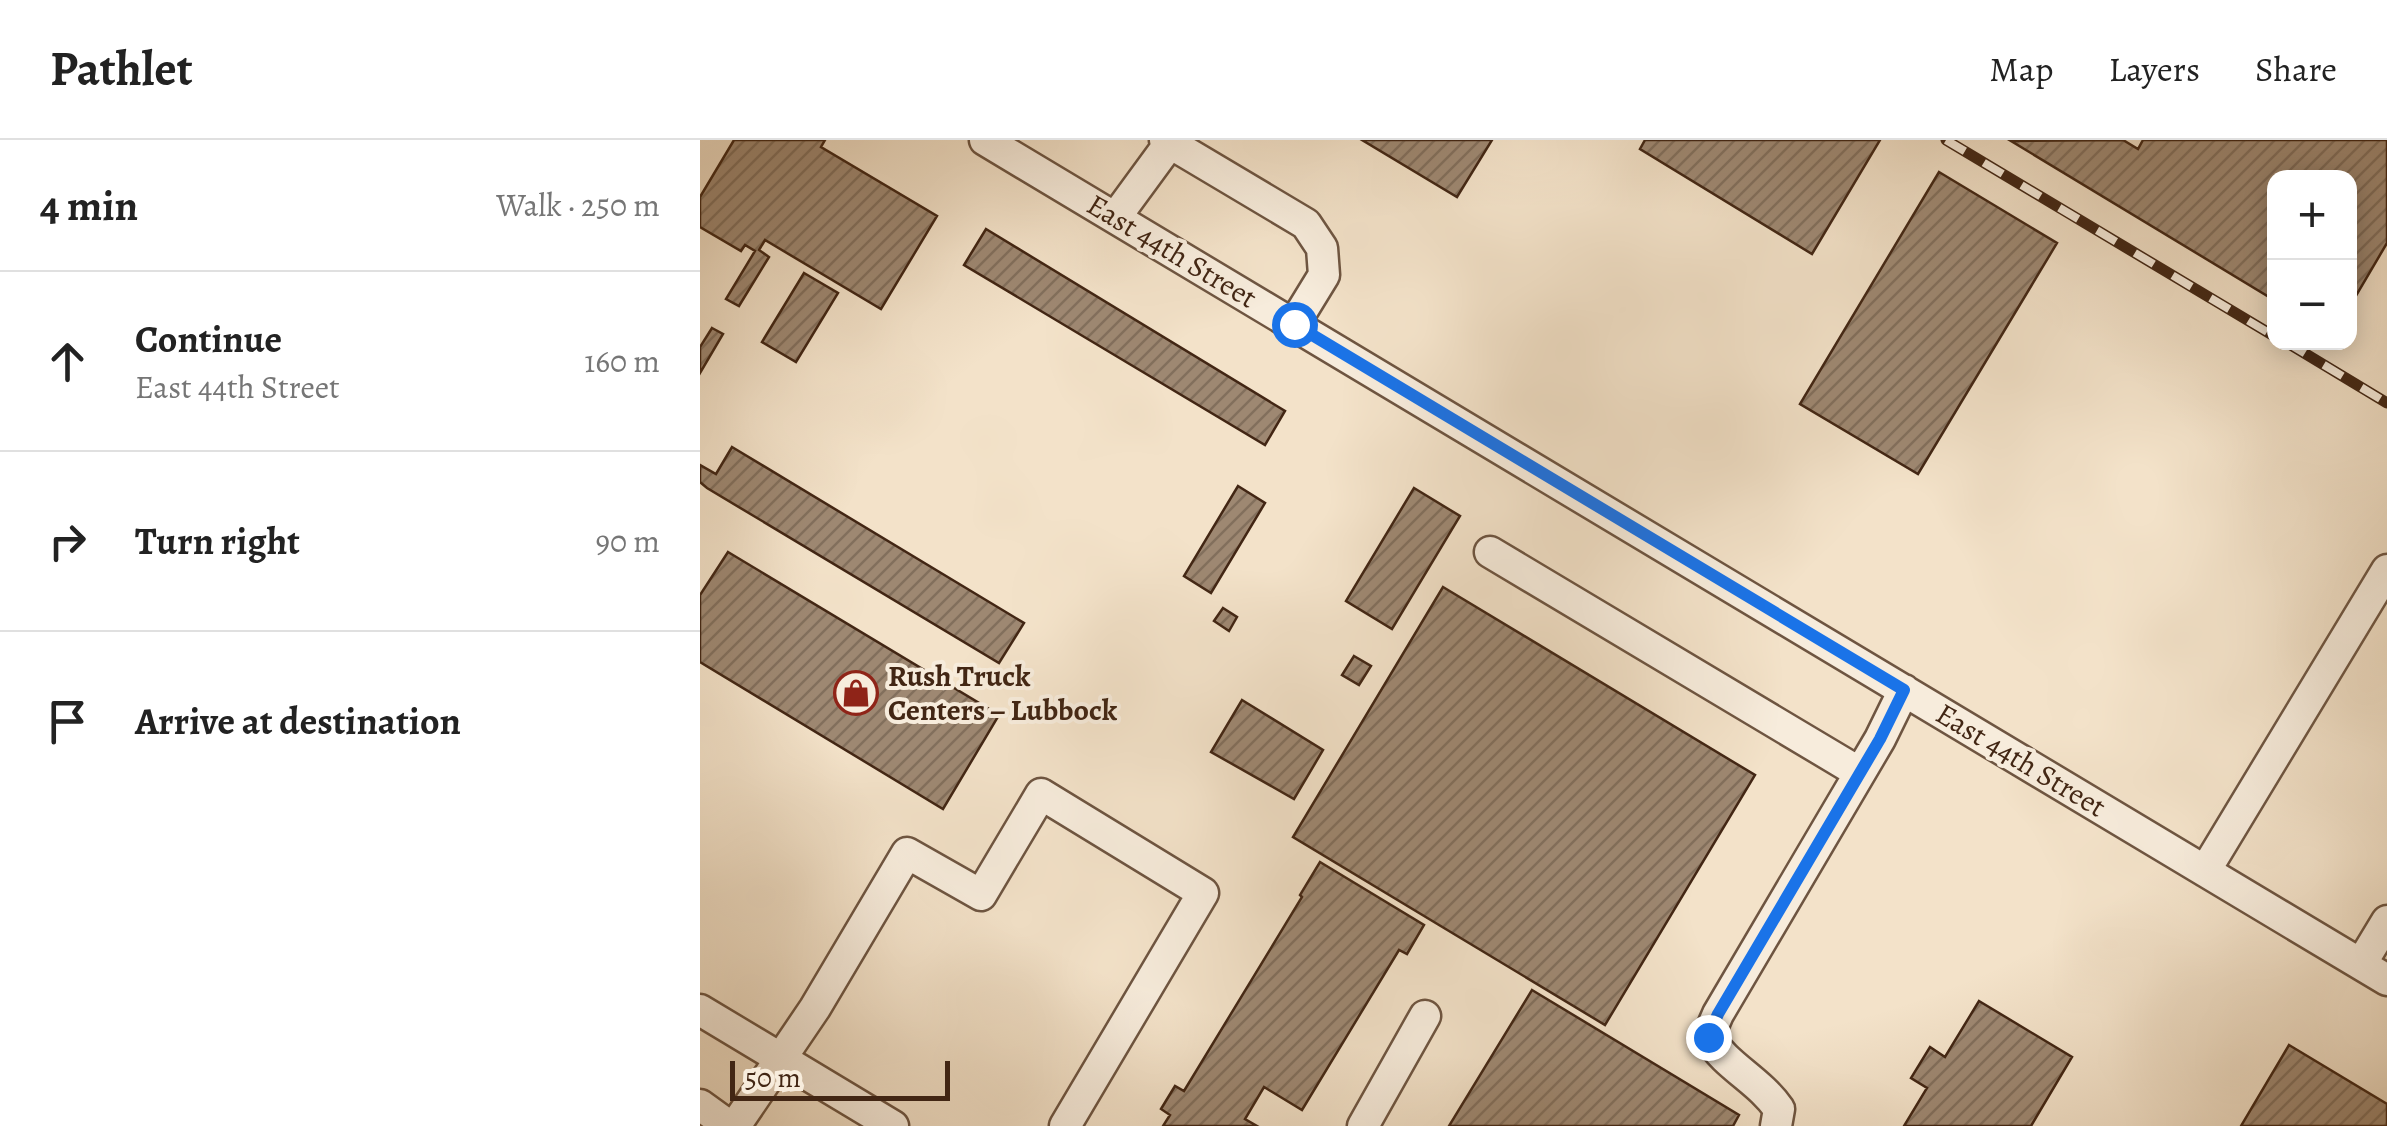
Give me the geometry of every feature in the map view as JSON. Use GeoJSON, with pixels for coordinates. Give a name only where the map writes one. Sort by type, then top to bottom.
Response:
{"type":"FeatureCollection","features":[{"type":"Feature","properties":{"kind":"street","name":"East 44th Street"},"geometry":{"type":"LineString","coordinates":[[985,140],[2374,972]]}},
{"type":"Feature","properties":{"kind":"street"},"geometry":{"type":"LineString","coordinates":[[1115,218],[1168,141],[1306,224],[1322,248],[1324,276],[1294,324]]}},
{"type":"Feature","properties":{"kind":"street"},"geometry":{"type":"LineString","coordinates":[[1490,552],[1860,773]]}},
{"type":"Feature","properties":{"kind":"street"},"geometry":{"type":"LineString","coordinates":[[2205,871],[2387,570]]}},
{"type":"Feature","properties":{"kind":"street"},"geometry":{"type":"LineString","coordinates":[[1776,1126],[1780,1109],[1766,1089],[1720,1056],[1708,1037],[1904,690]]}},
{"type":"Feature","properties":{"kind":"street"},"geometry":{"type":"LineString","coordinates":[[700,1105],[732,1126],[815,1008],[907,853],[980,895],[1041,794],[1203,893],[1065,1126]]}},
{"type":"Feature","properties":{"kind":"street"},"geometry":{"type":"LineString","coordinates":[[2374,972],[2387,920]]}},
{"type":"Feature","properties":{"kind":"street"},"geometry":{"type":"LineString","coordinates":[[700,1010],[892,1126]]}},
{"type":"Feature","properties":{"kind":"street"},"geometry":{"type":"LineString","coordinates":[[1362,1126],[1424,1016]]}},
{"type":"Feature","properties":{"kind":"building"},"geometry":{"type":"Polygon","coordinates":[[[734,140],[825,140],[821,147],[937,216],[881,309],[765,240],[759,250],[769,257],[739,306],[726,299],[755,251],[745,245],[741,251],[700,227],[700,197],[734,140]]]}},
{"type":"Feature","properties":{"kind":"building"},"geometry":{"type":"Polygon","coordinates":[[[1362,140],[1492,140],[1457,197],[1362,140]]]}},
{"type":"Feature","properties":{"kind":"building"},"geometry":{"type":"Polygon","coordinates":[[[1645,140],[1880,140],[1812,254],[1640,149],[1645,140]]]}},
{"type":"Feature","properties":{"kind":"building"},"geometry":{"type":"Polygon","coordinates":[[[2123,140],[2138,149],[2143,140],[2387,140],[2387,243],[2357,294],[2357,170],[2267,170],[2267,296],[2011,141],[2123,140]]]}},
{"type":"Feature","properties":{"kind":"building"},"geometry":{"type":"Polygon","coordinates":[[[1939,172],[2057,243],[1918,474],[1800,404],[1939,172]]]}},
{"type":"Feature","properties":{"kind":"building"},"geometry":{"type":"Polygon","coordinates":[[[986,229],[1285,411],[1265,445],[964,265],[986,229]]]}},
{"type":"Feature","properties":{"kind":"building"},"geometry":{"type":"Polygon","coordinates":[[[804,273],[838,293],[796,362],[762,342],[804,273]]]}},
{"type":"Feature","properties":{"kind":"building"},"geometry":{"type":"Polygon","coordinates":[[[712,328],[723,334],[700,373],[700,347],[712,328]]]}},
{"type":"Feature","properties":{"kind":"building"},"geometry":{"type":"Polygon","coordinates":[[[732,447],[1024,623],[999,663],[707,488],[700,482],[700,465],[716,474],[732,447]]]}},
{"type":"Feature","properties":{"kind":"building"},"geometry":{"type":"Polygon","coordinates":[[[1238,486],[1265,503],[1211,593],[1184,576],[1238,486]]]}},
{"type":"Feature","properties":{"kind":"building"},"geometry":{"type":"Polygon","coordinates":[[[1414,488],[1460,516],[1392,629],[1346,601],[1414,488]]]}},
{"type":"Feature","properties":{"kind":"building","name":"Rush Truck Centers – Lubbock"},"geometry":{"type":"Polygon","coordinates":[[[728,552],[999,715],[943,809],[700,662],[700,595],[728,552]]]}},
{"type":"Feature","properties":{"kind":"building"},"geometry":{"type":"Polygon","coordinates":[[[1443,587],[1755,775],[1605,1025],[1293,837],[1443,587]]]}},
{"type":"Feature","properties":{"kind":"building"},"geometry":{"type":"Polygon","coordinates":[[[1223,608],[1237,617],[1229,631],[1214,621],[1223,608]]]}},
{"type":"Feature","properties":{"kind":"building"},"geometry":{"type":"Polygon","coordinates":[[[1354,656],[1371,666],[1359,685],[1342,675],[1354,656]]]}},
{"type":"Feature","properties":{"kind":"building"},"geometry":{"type":"Polygon","coordinates":[[[1242,700],[1323,750],[1294,799],[1211,752],[1242,700]]]}},
{"type":"Feature","properties":{"kind":"building"},"geometry":{"type":"Polygon","coordinates":[[[1320,862],[1424,925],[1407,954],[1399,950],[1302,1110],[1264,1087],[1245,1119],[1257,1126],[1163,1126],[1170,1115],[1161,1109],[1175,1086],[1184,1091],[1320,862]]]}},
{"type":"Feature","properties":{"kind":"building"},"geometry":{"type":"Polygon","coordinates":[[[1532,990],[1739,1115],[1733,1126],[1449,1126],[1532,990]]]}},
{"type":"Feature","properties":{"kind":"building"},"geometry":{"type":"Polygon","coordinates":[[[1979,1001],[2072,1057],[2031,1126],[1904,1126],[1927,1088],[1911,1078],[1930,1047],[1945,1057],[1979,1001]]]}},
{"type":"Feature","properties":{"kind":"building"},"geometry":{"type":"Polygon","coordinates":[[[2289,1045],[2387,1104],[2387,1126],[2241,1126],[2289,1045]]]}},
{"type":"Feature","properties":{"kind":"railway"},"geometry":{"type":"LineString","coordinates":[[1946,140],[2267,332]]}},
{"type":"Feature","properties":{"kind":"railway"},"geometry":{"type":"LineString","coordinates":[[2299,350],[2387,403]]}},
{"type":"Feature","properties":{"kind":"place","name":"Rush Truck Centers – Lubbock"},"geometry":{"type":"Point","coordinates":[856,693]}},
{"type":"Feature","properties":{"kind":"route"},"geometry":{"type":"LineString","coordinates":[[1294,324],[1904,690],[1880,739],[1708,1037]]}}]}
